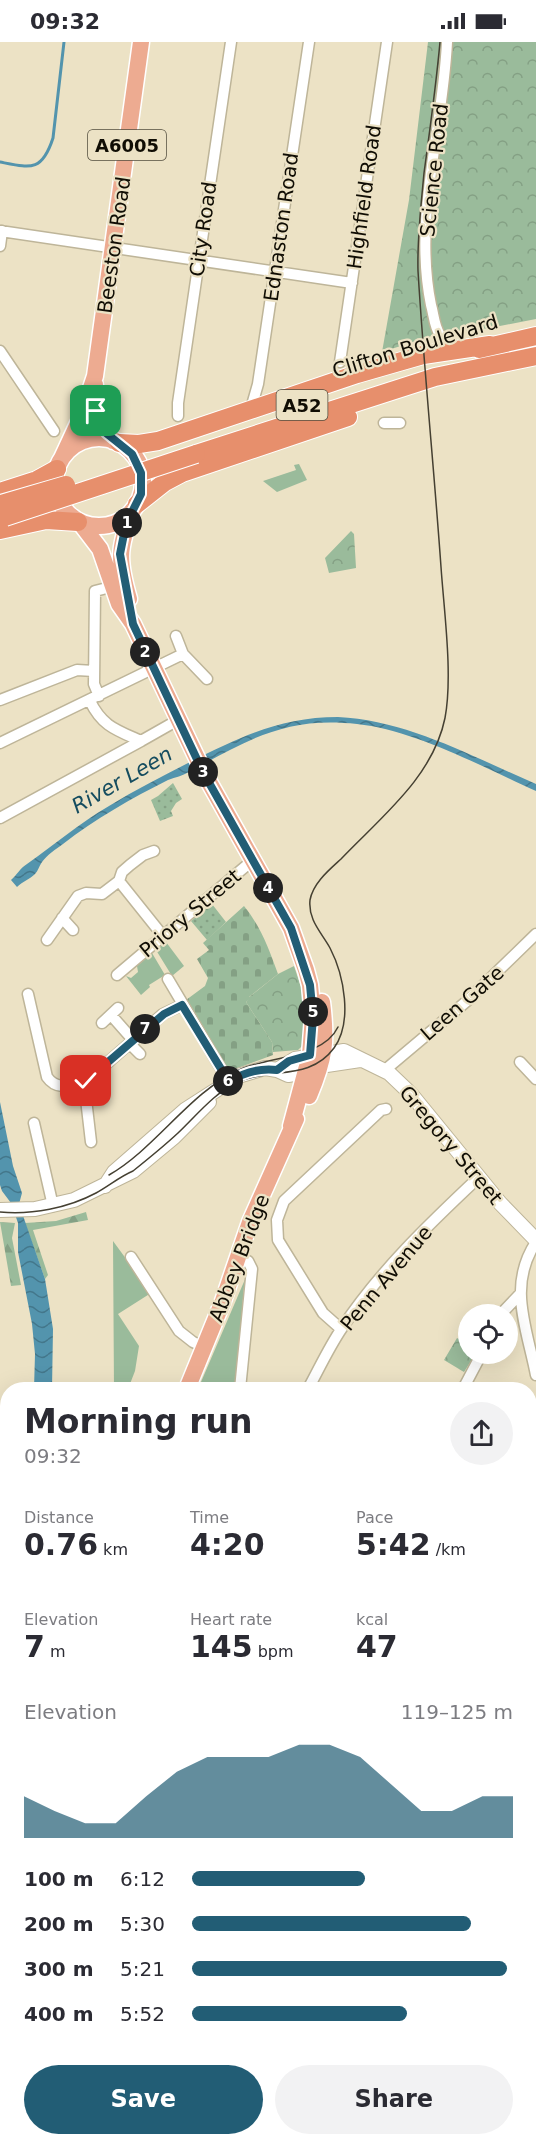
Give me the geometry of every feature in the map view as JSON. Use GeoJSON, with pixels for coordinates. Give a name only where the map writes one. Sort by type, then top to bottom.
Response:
{"type":"FeatureCollection","features":[{"type":"Feature","properties":{"kind":"highway","name":"Clifton Boulevard"},"geometry":{"type":"LineString","coordinates":[[194,448],[345,391],[490,345],[536,336]]}},
{"type":"Feature","properties":{"kind":"highway"},"geometry":{"type":"LineString","coordinates":[[116,442],[139,444],[158,441],[252,402],[423,356],[490,345]]}},
{"type":"Feature","properties":{"kind":"highway","name":"Clifton Boulevard"},"geometry":{"type":"LineString","coordinates":[[1,511],[194,448],[404,386],[536,356]]}},
{"type":"Feature","properties":{"kind":"highway"},"geometry":{"type":"LineString","coordinates":[[398,398],[483,377],[536,368]]}},
{"type":"Feature","properties":{"kind":"highway"},"geometry":{"type":"LineString","coordinates":[[134,508],[165,482],[186,471],[348,417],[455,373]]}},
{"type":"Feature","properties":{"kind":"highway"},"geometry":{"type":"LineString","coordinates":[[1,511],[37,480],[60,464]]}},
{"type":"Feature","properties":{"kind":"highway"},"geometry":{"type":"LineString","coordinates":[[1,511],[46,520],[79,523]]}},
{"type":"Feature","properties":{"kind":"main road","name":"Beeston Road"},"geometry":{"type":"LineString","coordinates":[[95,376],[141,42]]}},
{"type":"Feature","properties":{"kind":"main road","name":"A6005"},"geometry":{"type":"LineString","coordinates":[[95,376],[98,419],[101,427],[132,454],[141,473],[142,483],[134,508]]}},
{"type":"Feature","properties":{"kind":"main road","name":"A6005"},"geometry":{"type":"LineString","coordinates":[[79,523],[59,499],[56,479],[95,376]]}},
{"type":"Feature","properties":{"kind":"main road"},"geometry":{"type":"LineString","coordinates":[[60,464],[78,444],[88,440],[99,438],[116,442]]}},
{"type":"Feature","properties":{"kind":"main road"},"geometry":{"type":"LineString","coordinates":[[79,523],[92,526],[109,525],[117,522],[134,508]]}},
{"type":"Feature","properties":{"kind":"main road"},"geometry":{"type":"LineString","coordinates":[[133,624],[120,554],[124,534],[134,508]]}},
{"type":"Feature","properties":{"kind":"main road"},"geometry":{"type":"LineString","coordinates":[[79,523],[100,549],[119,604],[133,624]]}},
{"type":"Feature","properties":{"kind":"main road","name":"Abbey Bridge"},"geometry":{"type":"LineString","coordinates":[[133,624],[203,772],[291,928],[309,950],[319,975],[325,1025],[315,1062],[291,1126],[250,1222],[223,1301],[190,1382]]}},
{"type":"Feature","properties":{"kind":"street","name":"City Road"},"geometry":{"type":"LineString","coordinates":[[178,416],[198,261],[231,42]]}},
{"type":"Feature","properties":{"kind":"street","name":"Ednaston Road"},"geometry":{"type":"LineString","coordinates":[[252,402],[275,272],[309,42]]}},
{"type":"Feature","properties":{"kind":"street","name":"Highfield Road"},"geometry":{"type":"LineString","coordinates":[[345,355],[352,283],[387,42]]}},
{"type":"Feature","properties":{"kind":"street","name":"Science Road"},"geometry":{"type":"LineString","coordinates":[[447,42],[424,229],[427,282],[434,320],[438,332],[446,342],[458,349]]}},
{"type":"Feature","properties":{"kind":"street"},"geometry":{"type":"LineString","coordinates":[[0,246],[1,231],[352,283]]}},
{"type":"Feature","properties":{"kind":"street"},"geometry":{"type":"LineString","coordinates":[[0,351],[54,424]]}},
{"type":"Feature","properties":{"kind":"street"},"geometry":{"type":"LineString","coordinates":[[384,423],[400,423]]}},
{"type":"Feature","properties":{"kind":"street"},"geometry":{"type":"LineString","coordinates":[[103,589],[95,591],[95,698],[101,720],[141,741]]}},
{"type":"Feature","properties":{"kind":"street"},"geometry":{"type":"LineString","coordinates":[[176,636],[183,654],[207,679]]}},
{"type":"Feature","properties":{"kind":"street"},"geometry":{"type":"LineString","coordinates":[[0,743],[183,654]]}},
{"type":"Feature","properties":{"kind":"street"},"geometry":{"type":"LineString","coordinates":[[0,700],[77,670],[94,671]]}},
{"type":"Feature","properties":{"kind":"street"},"geometry":{"type":"LineString","coordinates":[[0,818],[178,720]]}},
{"type":"Feature","properties":{"kind":"street"},"geometry":{"type":"LineString","coordinates":[[47,940],[82,894],[102,894],[120,881],[122,872],[143,855],[154,850]]}},
{"type":"Feature","properties":{"kind":"street","name":"Priory Street"},"geometry":{"type":"LineString","coordinates":[[117,975],[131,970],[163,936],[252,860]]}},
{"type":"Feature","properties":{"kind":"street"},"geometry":{"type":"LineString","coordinates":[[120,881],[163,936]]}},
{"type":"Feature","properties":{"kind":"street"},"geometry":{"type":"LineString","coordinates":[[62,918],[73,930]]}},
{"type":"Feature","properties":{"kind":"street","name":"Leen Gate"},"geometry":{"type":"LineString","coordinates":[[385,1070],[467,1001],[536,934]]}},
{"type":"Feature","properties":{"kind":"street"},"geometry":{"type":"LineString","coordinates":[[168,979],[229,1082]]}},
{"type":"Feature","properties":{"kind":"street"},"geometry":{"type":"LineString","coordinates":[[28,994],[36,1005],[46,1074],[55,1085],[62,1087],[84,1082],[94,1076],[164,1014],[182,1005]]}},
{"type":"Feature","properties":{"kind":"street"},"geometry":{"type":"LineString","coordinates":[[102,1023],[115,1012],[140,1054]]}},
{"type":"Feature","properties":{"kind":"street","name":"Gregory Street"},"geometry":{"type":"LineString","coordinates":[[1,1210],[53,1206],[74,1200],[105,1186],[114,1173],[185,1110],[229,1082],[244,1074],[265,1068],[288,1075],[344,1051],[393,1076],[411,1094],[478,1178],[536,1241]]}},
{"type":"Feature","properties":{"kind":"street"},"geometry":{"type":"LineString","coordinates":[[520,1062],[536,1079]]}},
{"type":"Feature","properties":{"kind":"street"},"geometry":{"type":"LineString","coordinates":[[84,1082],[87,1095],[88,1138]]}},
{"type":"Feature","properties":{"kind":"street"},"geometry":{"type":"LineString","coordinates":[[341,1329],[323,1313],[278,1240],[277,1220],[284,1201],[381,1110],[386,1109]]}},
{"type":"Feature","properties":{"kind":"street"},"geometry":{"type":"LineString","coordinates":[[34,1131],[53,1206]]}},
{"type":"Feature","properties":{"kind":"street","name":"Penn Avenue"},"geometry":{"type":"LineString","coordinates":[[312,1382],[341,1329],[402,1253],[443,1210],[478,1178]]}},
{"type":"Feature","properties":{"kind":"street"},"geometry":{"type":"LineString","coordinates":[[536,1241],[522,1273],[520,1294],[536,1375]]}},
{"type":"Feature","properties":{"kind":"street"},"geometry":{"type":"LineString","coordinates":[[131,1257],[179,1331],[204,1347]]}},
{"type":"Feature","properties":{"kind":"street"},"geometry":{"type":"LineString","coordinates":[[237,1258],[248,1261],[252,1269],[241,1382]]}},
{"type":"Feature","properties":{"kind":"street"},"geometry":{"type":"LineString","coordinates":[[510,1304],[520,1294]]}},
{"type":"Feature","properties":{"kind":"street"},"geometry":{"type":"LineString","coordinates":[[467,1382],[476,1364]]}},
{"type":"Feature","properties":{"kind":"green space"},"geometry":{"type":"Polygon","coordinates":[[[428,42],[536,42],[536,319],[454,335],[444,332],[382,352],[409,200],[428,42]]]}},
{"type":"Feature","properties":{"kind":"green space"},"geometry":{"type":"Polygon","coordinates":[[[299,464],[307,480],[277,492],[263,481],[296,470],[294,465],[299,464]]]}},
{"type":"Feature","properties":{"kind":"green space"},"geometry":{"type":"Polygon","coordinates":[[[351,531],[354,534],[356,568],[329,573],[325,558],[351,531]]]}},
{"type":"Feature","properties":{"kind":"green space"},"geometry":{"type":"Polygon","coordinates":[[[173,783],[182,799],[171,811],[173,816],[160,821],[151,800],[173,783]]]}},
{"type":"Feature","properties":{"kind":"green space"},"geometry":{"type":"Polygon","coordinates":[[[212,904],[226,922],[207,940],[191,921],[212,904]]]}},
{"type":"Feature","properties":{"kind":"green space"},"geometry":{"type":"Polygon","coordinates":[[[244,906],[260,930],[278,974],[246,1002],[272,1042],[273,1055],[235,1069],[226,1067],[186,1000],[205,986],[208,978],[197,959],[209,950],[203,943],[244,906]]]}},
{"type":"Feature","properties":{"kind":"green space"},"geometry":{"type":"Polygon","coordinates":[[[166,942],[184,966],[172,976],[156,950],[166,942]]]}},
{"type":"Feature","properties":{"kind":"green space"},"geometry":{"type":"Polygon","coordinates":[[[152,953],[165,975],[149,985],[150,987],[141,995],[126,976],[131,978],[138,972],[137,966],[152,953]]]}},
{"type":"Feature","properties":{"kind":"green space"},"geometry":{"type":"Polygon","coordinates":[[[294,966],[305,999],[303,1045],[298,1050],[273,1052],[272,1042],[246,1002],[278,974],[294,966]]]}},
{"type":"Feature","properties":{"kind":"green space"},"geometry":{"type":"Polygon","coordinates":[[[86,1212],[88,1220],[33,1230],[48,1275],[45,1279],[25,1223],[56,1221],[86,1212]]]}},
{"type":"Feature","properties":{"kind":"green space"},"geometry":{"type":"Polygon","coordinates":[[[0,1222],[15,1223],[12,1238],[21,1285],[11,1286],[0,1222]]]}},
{"type":"Feature","properties":{"kind":"green space"},"geometry":{"type":"Polygon","coordinates":[[[113,1241],[151,1293],[118,1314],[139,1346],[131,1382],[114,1382],[113,1241]]]}},
{"type":"Feature","properties":{"kind":"green space"},"geometry":{"type":"Polygon","coordinates":[[[246,1277],[236,1382],[201,1382],[246,1277]]]}},
{"type":"Feature","properties":{"kind":"green space"},"geometry":{"type":"Polygon","coordinates":[[[458,1339],[458,1364],[469,1364],[464,1372],[444,1360],[458,1339]]]}},
{"type":"Feature","properties":{"kind":"water"},"geometry":{"type":"Polygon","coordinates":[[[338,717],[364,720],[414,732],[536,784],[536,791],[448,751],[379,728],[332,722],[288,727],[249,741],[114,809],[49,855],[35,874],[17,887],[11,880],[25,866],[98,813],[226,744],[279,725],[317,718],[338,717]]]}},
{"type":"Feature","properties":{"kind":"water"},"geometry":{"type":"Polygon","coordinates":[[[0,1102],[13,1166],[22,1193],[19,1204],[45,1279],[53,1329],[52,1382],[34,1382],[35,1354],[32,1324],[18,1252],[18,1223],[11,1203],[0,1185],[0,1102]]]}},
{"type":"Feature","properties":{"kind":"waterway"},"geometry":{"type":"LineString","coordinates":[[0,162],[20,166],[34,165],[40,162],[49,149],[53,138],[64,42]]}},
{"type":"Feature","properties":{"kind":"tram line"},"geometry":{"type":"LineString","coordinates":[[0,1212],[50,1209],[74,1203],[96,1193],[133,1171],[173,1138],[213,1098],[229,1087],[251,1078],[289,1072],[314,1065],[334,1048],[340,1037],[345,1012],[339,971],[330,948],[311,914],[310,900],[314,888],[322,877],[404,795],[417,777],[439,739],[447,701],[447,643],[418,271],[424,173],[440,42]]}},
{"type":"Feature","properties":{"kind":"tram line"},"geometry":{"type":"LineString","coordinates":[[109,1175],[126,1164],[221,1080],[251,1065],[308,1051],[331,1037],[338,1027]]}},
{"type":"Feature","properties":{"kind":"route"},"geometry":{"type":"LineString","coordinates":[[86,1081],[164,1014],[182,1005],[229,1082],[238,1076],[265,1068],[277,1070],[289,1061],[310,1055],[313,1017],[310,985],[291,928],[203,772],[133,624],[120,554],[124,534],[141,494],[141,473],[132,454],[113,441],[101,427],[96,411]]}},
{"type":"Feature","properties":{"kind":"water label","name":"River Leen"},"geometry":{"type":"Point","coordinates":[122,780]}}]}
